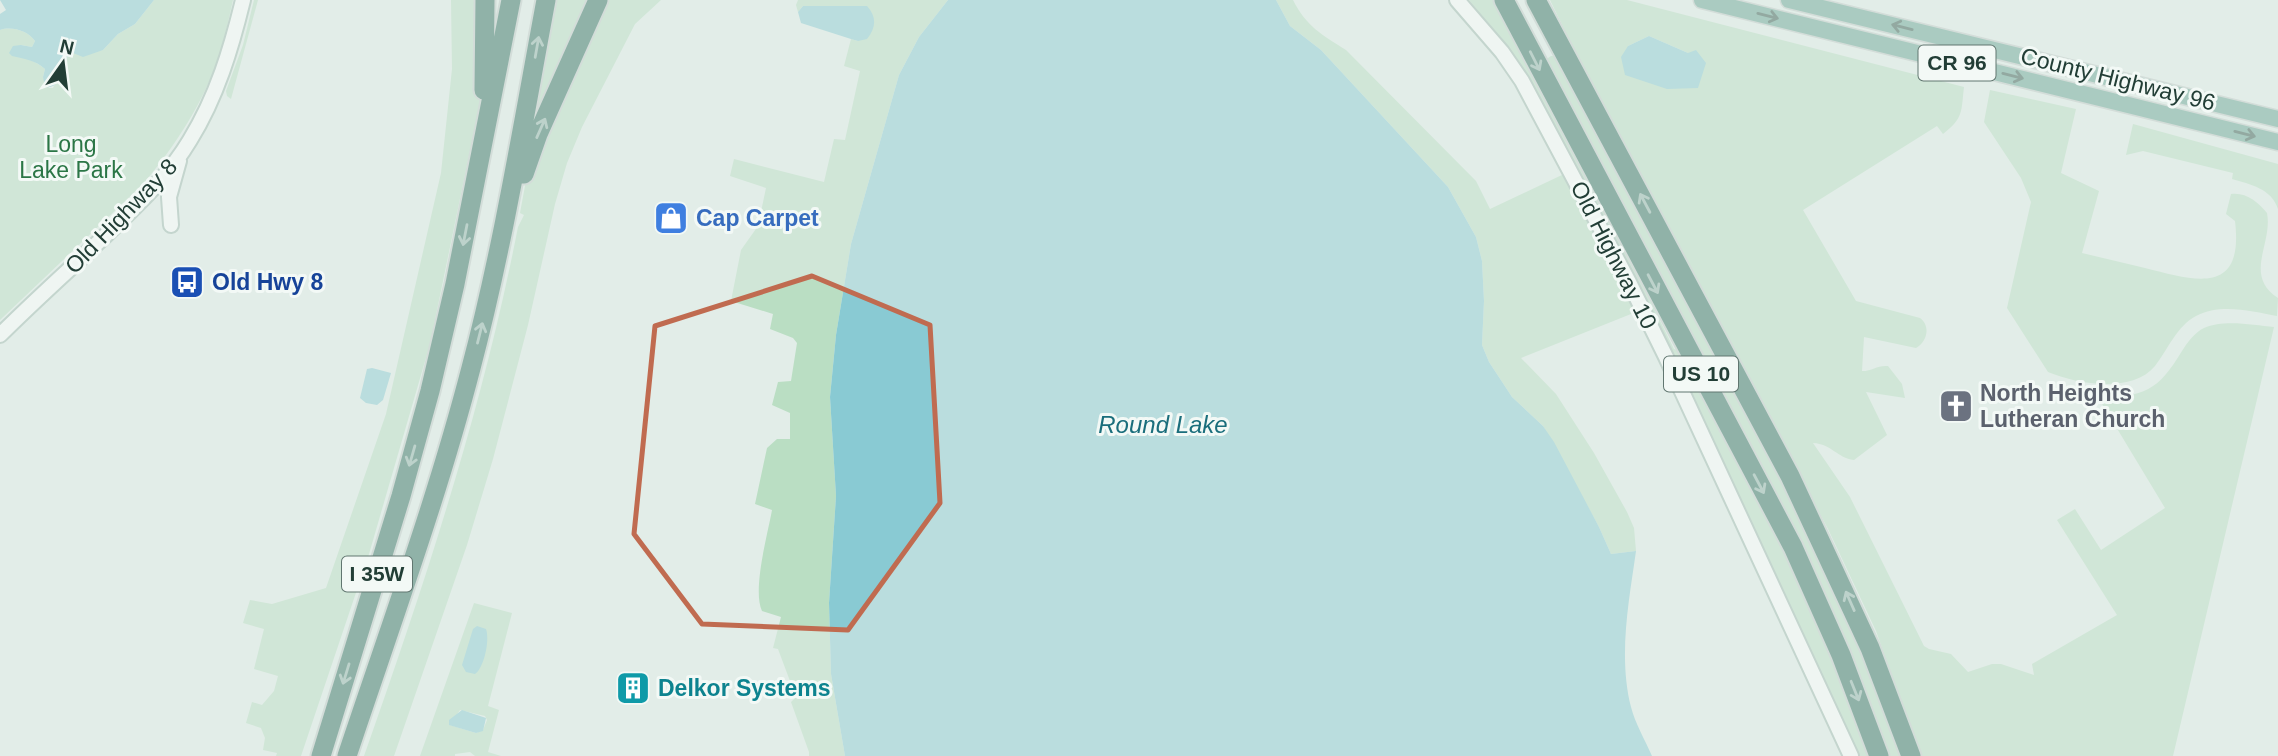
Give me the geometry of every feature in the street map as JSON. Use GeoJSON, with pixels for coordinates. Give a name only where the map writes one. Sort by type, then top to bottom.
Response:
{"type":"FeatureCollection","features":[{"type":"Feature","properties":{"kind":"highway"},"geometry":{"type":"LineString","coordinates":[[478,168],[486,50],[485,0]]}},
{"type":"Feature","properties":{"kind":"highway","name":"I 35W"},"geometry":{"type":"LineString","coordinates":[[321,756],[401,496],[426,404],[455,284],[511,0]]}},
{"type":"Feature","properties":{"kind":"highway","name":"I 35W"},"geometry":{"type":"LineString","coordinates":[[347,756],[447,453],[474,357],[496,262],[546,0]]}},
{"type":"Feature","properties":{"kind":"highway"},"geometry":{"type":"LineString","coordinates":[[496,262],[529,157],[598,0]]}},
{"type":"Feature","properties":{"kind":"highway","name":"US 10"},"geometry":{"type":"LineString","coordinates":[[1504,0],[1793,547],[1841,655],[1879,756]]}},
{"type":"Feature","properties":{"kind":"highway","name":"US 10"},"geometry":{"type":"LineString","coordinates":[[1536,0],[1790,476],[1870,648],[1911,756]]}},
{"type":"Feature","properties":{"kind":"main road","name":"County Highway 96"},"geometry":{"type":"LineString","coordinates":[[1702,0],[2278,142]]}},
{"type":"Feature","properties":{"kind":"main road","name":"County Highway 96"},"geometry":{"type":"LineString","coordinates":[[1789,0],[2278,118]]}},
{"type":"Feature","properties":{"kind":"street","name":"Old Highway 8"},"geometry":{"type":"LineString","coordinates":[[0,335],[138,205],[182,151],[217,88],[232,47],[243,0]]}},
{"type":"Feature","properties":{"kind":"street","name":"Old Highway 10"},"geometry":{"type":"LineString","coordinates":[[1445,0],[1468,14]]}},
{"type":"Feature","properties":{"kind":"street","name":"Old Highway 10"},"geometry":{"type":"LineString","coordinates":[[1457,0],[1502,52],[1522,80],[1609,245],[1666,357],[1851,756]]}},
{"type":"Feature","properties":{"kind":"street"},"geometry":{"type":"LineString","coordinates":[[171,225],[169,197],[182,151]]}},
{"type":"Feature","properties":{"kind":"highlighted area"},"geometry":{"type":"Polygon","coordinates":[[[812,276],[930,325],[940,503],[848,630],[702,624],[634,534],[655,326],[812,276]]]}},
{"type":"Feature","properties":{"kind":"green space","name":"Long Lake Park"},"geometry":{"type":"Polygon","coordinates":[[[154,0],[233,0],[220,53],[206,89],[178,138],[143,184],[0,320],[0,30],[15,29],[32,37],[35,41],[32,47],[21,45],[17,57],[32,61],[45,69],[43,77],[49,88],[53,88],[61,72],[60,62],[73,53],[103,50],[118,34],[135,24],[154,0]]]}},
{"type":"Feature","properties":{"kind":"green space"},"geometry":{"type":"Polygon","coordinates":[[[254,0],[258,0],[231,99],[226,91],[243,45],[254,0]]]}},
{"type":"Feature","properties":{"kind":"green space"},"geometry":{"type":"Polygon","coordinates":[[[451,0],[479,0],[480,102],[430,344],[369,554],[301,756],[276,756],[277,753],[263,750],[265,738],[261,728],[246,723],[252,702],[262,705],[274,691],[278,676],[254,669],[264,629],[243,623],[250,600],[272,604],[326,588],[386,414],[441,173],[452,69],[451,0]]]}},
{"type":"Feature","properties":{"kind":"green space"},"geometry":{"type":"Polygon","coordinates":[[[557,0],[593,0],[534,124],[557,0]]]}},
{"type":"Feature","properties":{"kind":"green space"},"geometry":{"type":"Polygon","coordinates":[[[602,0],[661,0],[635,24],[582,127],[567,163],[493,459],[467,545],[394,756],[364,756],[409,626],[470,428],[518,227],[524,215],[520,213],[527,175],[602,0]]]}},
{"type":"Feature","properties":{"kind":"green space"},"geometry":{"type":"Polygon","coordinates":[[[798,0],[948,0],[919,37],[899,75],[851,244],[836,335],[830,397],[836,496],[829,603],[831,674],[845,756],[809,756],[791,702],[796,697],[778,649],[773,648],[781,617],[762,611],[759,602],[764,547],[772,510],[755,504],[767,448],[777,439],[790,439],[790,413],[772,405],[778,382],[791,381],[797,343],[793,338],[770,329],[773,314],[731,301],[741,250],[758,226],[766,188],[730,176],[734,159],[824,182],[834,139],[845,140],[860,71],[844,66],[851,39],[858,41],[867,6],[803,6],[798,12],[798,0]]]}},
{"type":"Feature","properties":{"kind":"green space"},"geometry":{"type":"Polygon","coordinates":[[[1276,0],[1293,0],[1309,23],[1346,50],[1476,181],[1490,209],[1564,174],[1636,312],[1521,358],[1556,394],[1594,453],[1634,528],[1636,551],[1611,554],[1543,426],[1512,397],[1489,362],[1482,345],[1482,261],[1476,237],[1448,187],[1321,50],[1290,26],[1276,0]]]}},
{"type":"Feature","properties":{"kind":"green space"},"geometry":{"type":"Polygon","coordinates":[[[1469,0],[1494,0],[1674,349],[1680,351],[1797,577],[1829,647],[1870,756],[1859,756],[1669,349],[1507,49],[1469,0]]]}},
{"type":"Feature","properties":{"kind":"green space"},"geometry":{"type":"Polygon","coordinates":[[[1550,0],[1627,0],[1964,87],[1958,118],[1943,134],[1937,126],[1803,210],[1856,301],[1920,318],[1926,325],[1925,338],[1916,348],[1864,337],[1862,371],[1888,366],[1902,384],[1905,398],[1866,392],[1887,435],[1854,460],[1813,443],[1850,497],[1924,646],[1951,654],[1968,672],[1992,664],[2001,664],[2034,675],[2032,664],[2117,615],[2057,520],[2075,509],[2101,550],[2165,508],[2098,397],[2127,395],[2148,389],[2165,375],[2189,341],[2204,328],[2229,323],[2274,327],[2173,756],[1921,756],[1876,631],[1828,529],[1593,88],[1550,0]],[[1649,36],[1628,46],[1688,53],[1649,36]]]}},
{"type":"Feature","properties":{"kind":"green space"},"geometry":{"type":"Polygon","coordinates":[[[1551,56],[1555,56],[1837,587],[1902,756],[1887,756],[1833,614],[1787,519],[1546,62],[1551,56]]]}},
{"type":"Feature","properties":{"kind":"green space"},"geometry":{"type":"Polygon","coordinates":[[[1990,90],[2076,109],[2061,173],[2099,191],[2082,253],[2182,277],[2212,278],[2224,272],[2232,262],[2236,245],[2235,221],[2226,214],[2231,194],[2247,196],[2256,202],[2267,213],[2268,225],[2261,269],[2262,279],[2278,298],[2277,316],[2226,309],[2196,316],[2178,332],[2155,366],[2145,375],[2133,380],[2089,383],[2048,372],[2007,308],[2031,202],[2021,178],[1984,122],[1990,90]]]}},
{"type":"Feature","properties":{"kind":"green space"},"geometry":{"type":"Polygon","coordinates":[[[2133,124],[2278,164],[2278,209],[2266,192],[2232,179],[2233,173],[2143,151],[2126,155],[2133,124]]]}},
{"type":"Feature","properties":{"kind":"green space"},"geometry":{"type":"Polygon","coordinates":[[[474,603],[512,613],[488,706],[499,710],[488,752],[501,756],[475,756],[470,752],[455,756],[420,756],[474,603]],[[460,710],[450,725],[476,733],[483,730],[487,720],[485,716],[460,710]]]}},
{"type":"Feature","properties":{"kind":"water"},"geometry":{"type":"Polygon","coordinates":[[[0,0],[154,0],[135,24],[118,34],[103,50],[83,57],[73,53],[60,62],[57,83],[45,87],[45,69],[9,53],[13,46],[32,47],[35,41],[19,30],[0,30],[0,14],[6,10],[0,0]]]}},
{"type":"Feature","properties":{"kind":"water","name":"Round Lake"},"geometry":{"type":"Polygon","coordinates":[[[948,0],[1276,0],[1290,26],[1321,50],[1448,187],[1476,237],[1482,261],[1482,345],[1489,362],[1512,397],[1543,426],[1554,442],[1611,554],[1636,551],[1626,629],[1625,668],[1633,713],[1652,756],[845,756],[831,674],[829,603],[836,496],[830,397],[836,335],[851,244],[899,75],[919,37],[948,0]]]}},
{"type":"Feature","properties":{"kind":"water"},"geometry":{"type":"Polygon","coordinates":[[[803,6],[867,6],[874,18],[874,27],[867,39],[851,39],[801,23],[798,12],[803,6]]]}},
{"type":"Feature","properties":{"kind":"water"},"geometry":{"type":"Polygon","coordinates":[[[1649,36],[1688,53],[1696,50],[1706,63],[1698,88],[1667,89],[1625,75],[1621,57],[1628,46],[1649,36]]]}},
{"type":"Feature","properties":{"kind":"water"},"geometry":{"type":"Polygon","coordinates":[[[367,369],[391,373],[383,400],[377,405],[366,403],[360,398],[367,369]]]}},
{"type":"Feature","properties":{"kind":"water"},"geometry":{"type":"Polygon","coordinates":[[[477,626],[486,629],[487,640],[483,660],[475,674],[466,672],[462,665],[473,629],[477,626]]]}},
{"type":"Feature","properties":{"kind":"water"},"geometry":{"type":"Polygon","coordinates":[[[462,710],[486,718],[483,731],[476,733],[449,725],[449,720],[462,710]]]}},
{"type":"Feature","properties":{"kind":"place","name":"Cap Carpet"},"geometry":{"type":"Point","coordinates":[671,218]}},
{"type":"Feature","properties":{"kind":"place","name":"Old Hwy 8"},"geometry":{"type":"Point","coordinates":[187,282]}},
{"type":"Feature","properties":{"kind":"place","name":"North Heights Lutheran Church"},"geometry":{"type":"Point","coordinates":[1956,406]}},
{"type":"Feature","properties":{"kind":"place","name":"Delkor Systems"},"geometry":{"type":"Point","coordinates":[633,688]}}]}
